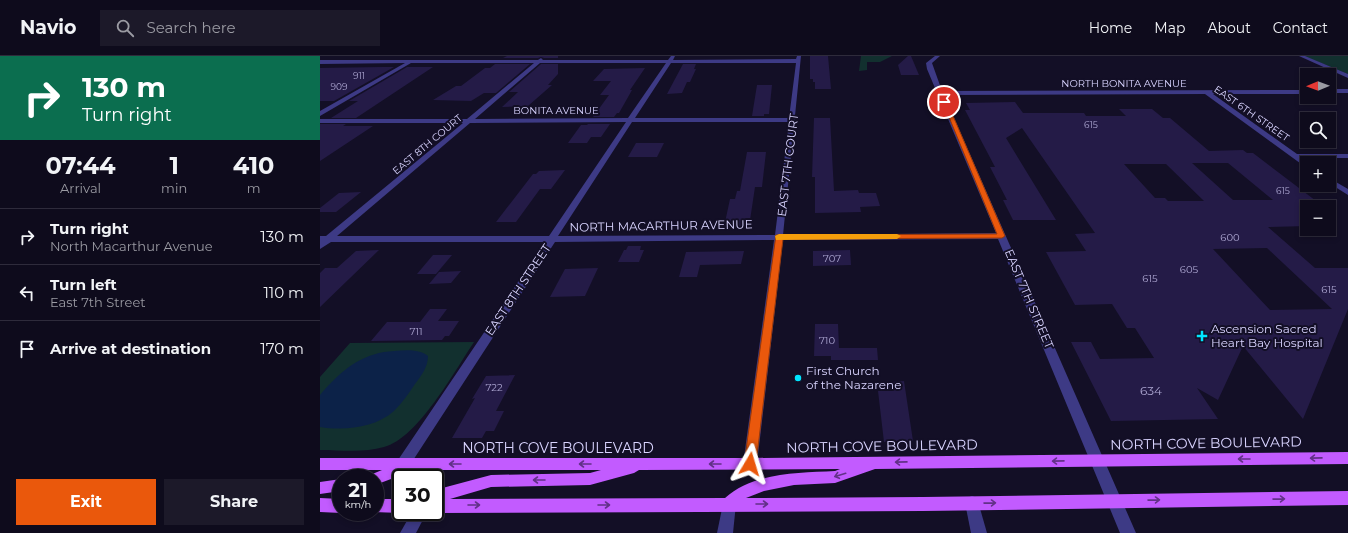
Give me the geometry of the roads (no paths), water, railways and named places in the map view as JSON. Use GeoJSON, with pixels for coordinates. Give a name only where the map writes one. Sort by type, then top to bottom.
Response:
{"type":"FeatureCollection","features":[{"type":"Feature","properties":{"kind":"main road","name":"NORTH COVE BOULEVARD"},"geometry":{"type":"LineString","coordinates":[[320,464],[750,464],[1348,458]]}},
{"type":"Feature","properties":{"kind":"main road"},"geometry":{"type":"LineString","coordinates":[[729,504],[741,493],[764,485],[794,479],[835,477],[877,463]]}},
{"type":"Feature","properties":{"kind":"main road"},"geometry":{"type":"LineString","coordinates":[[384,476],[403,464]]}},
{"type":"Feature","properties":{"kind":"main road"},"geometry":{"type":"LineString","coordinates":[[444,495],[491,481],[590,479],[646,464]]}},
{"type":"Feature","properties":{"kind":"main road"},"geometry":{"type":"LineString","coordinates":[[320,488],[332,486]]}},
{"type":"Feature","properties":{"kind":"main road"},"geometry":{"type":"LineString","coordinates":[[444,506],[972,503],[1348,498]]}},
{"type":"Feature","properties":{"kind":"main road"},"geometry":{"type":"LineString","coordinates":[[320,506],[332,506]]}},
{"type":"Feature","properties":{"kind":"street"},"geometry":{"type":"LineString","coordinates":[[320,114],[421,56]]}},
{"type":"Feature","properties":{"kind":"street","name":"EAST 8TH COURT"},"geometry":{"type":"LineString","coordinates":[[320,246],[324,239],[471,120],[546,56]]}},
{"type":"Feature","properties":{"kind":"street","name":"EAST 7TH STREET"},"geometry":{"type":"LineString","coordinates":[[938,56],[932,60],[929,66],[1128,533]]}},
{"type":"Feature","properties":{"kind":"street"},"geometry":{"type":"LineString","coordinates":[[1301,56],[1348,76]]}},
{"type":"Feature","properties":{"kind":"street"},"geometry":{"type":"LineString","coordinates":[[320,62],[539,62],[799,58]]}},
{"type":"Feature","properties":{"kind":"street","name":"EAST 7TH COURT"},"geometry":{"type":"LineString","coordinates":[[750,464],[793,120],[799,58]]}},
{"type":"Feature","properties":{"kind":"street","name":"EAST 8TH STREET"},"geometry":{"type":"LineString","coordinates":[[403,464],[671,59]]}},
{"type":"Feature","properties":{"kind":"street"},"geometry":{"type":"LineString","coordinates":[[1336,91],[1348,91]]}},
{"type":"Feature","properties":{"kind":"street","name":"EAST 6TH STREET"},"geometry":{"type":"LineString","coordinates":[[1206,92],[1300,159]]}},
{"type":"Feature","properties":{"kind":"street","name":"NORTH BONITA AVENUE"},"geometry":{"type":"LineString","coordinates":[[941,93],[1300,92]]}},
{"type":"Feature","properties":{"kind":"street","name":"BONITA AVENUE"},"geometry":{"type":"LineString","coordinates":[[320,121],[793,120]]}},
{"type":"Feature","properties":{"kind":"street"},"geometry":{"type":"LineString","coordinates":[[1296,156],[1348,156]]}},
{"type":"Feature","properties":{"kind":"street"},"geometry":{"type":"LineString","coordinates":[[1336,185],[1348,193]]}},
{"type":"Feature","properties":{"kind":"street","name":"NORTH MACARTHUR AVENUE"},"geometry":{"type":"LineString","coordinates":[[324,239],[1002,236]]}},
{"type":"Feature","properties":{"kind":"street"},"geometry":{"type":"LineString","coordinates":[[972,503],[979,533]]}},
{"type":"Feature","properties":{"kind":"street"},"geometry":{"type":"LineString","coordinates":[[725,533],[729,504]]}},
{"type":"Feature","properties":{"kind":"street"},"geometry":{"type":"LineString","coordinates":[[408,533],[415,521]]}},
{"type":"Feature","properties":{"kind":"water"},"geometry":{"type":"Polygon","coordinates":[[[401,350],[419,351],[428,356],[427,364],[420,378],[400,405],[386,417],[369,425],[339,429],[320,427],[320,395],[341,373],[356,362],[374,354],[401,350]]]}},
{"type":"Feature","properties":{"kind":"place","name":"Ascension Sacred Heart Bay Hospital"},"geometry":{"type":"Point","coordinates":[1202,336]}},
{"type":"Feature","properties":{"kind":"place","name":"First Church of the Nazarene"},"geometry":{"type":"Point","coordinates":[798,378]}}]}
